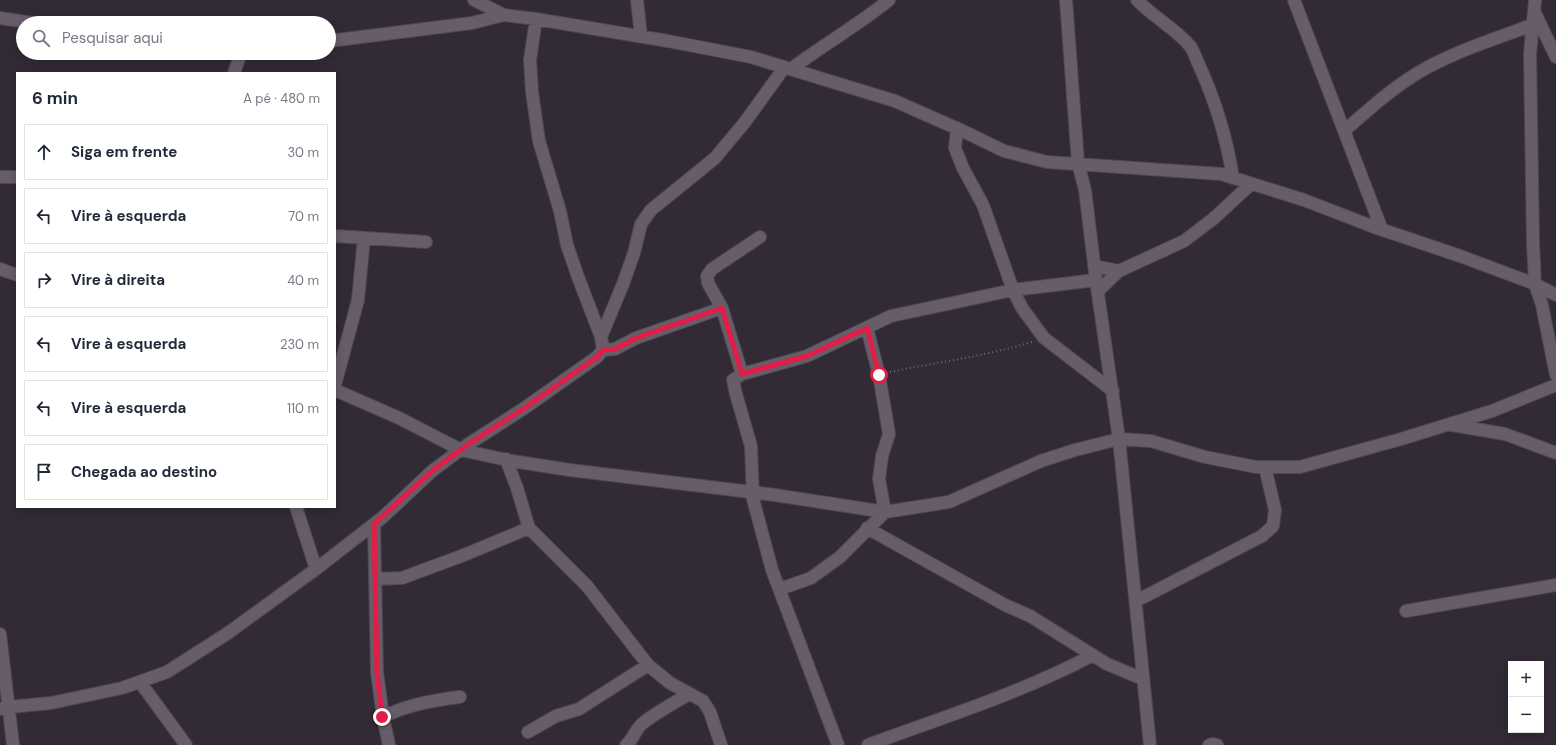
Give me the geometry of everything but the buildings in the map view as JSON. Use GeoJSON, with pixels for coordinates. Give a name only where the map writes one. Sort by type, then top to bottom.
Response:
{"type":"FeatureCollection","features":[{"type":"Feature","properties":{"kind":"street"},"geometry":{"type":"LineString","coordinates":[[474,0],[504,15],[641,36],[751,57],[895,101],[1004,151],[1047,162],[1221,174],[1304,200],[1382,230],[1460,256],[1535,284],[1556,295]]}},
{"type":"Feature","properties":{"kind":"street"},"geometry":{"type":"LineString","coordinates":[[636,0],[641,36]]}},
{"type":"Feature","properties":{"kind":"street"},"geometry":{"type":"LineString","coordinates":[[601,337],[630,266],[640,224],[651,210],[715,158],[788,68],[889,0]]}},
{"type":"Feature","properties":{"kind":"street"},"geometry":{"type":"LineString","coordinates":[[1066,0],[1078,163],[1085,190],[1094,266],[1119,439],[1150,745]]}},
{"type":"Feature","properties":{"kind":"street"},"geometry":{"type":"LineString","coordinates":[[1137,0],[1147,11],[1179,34],[1191,47],[1206,80],[1229,151],[1233,178]]}},
{"type":"Feature","properties":{"kind":"street"},"geometry":{"type":"LineString","coordinates":[[1295,0],[1382,230]]}},
{"type":"Feature","properties":{"kind":"street"},"geometry":{"type":"LineString","coordinates":[[1534,5],[1530,54],[1535,284],[1542,305],[1556,375]]}},
{"type":"Feature","properties":{"kind":"street"},"geometry":{"type":"LineString","coordinates":[[1534,5],[1551,35],[1556,57]]}},
{"type":"Feature","properties":{"kind":"street"},"geometry":{"type":"LineString","coordinates":[[336,40],[472,23],[504,15]]}},
{"type":"Feature","properties":{"kind":"street"},"geometry":{"type":"LineString","coordinates":[[0,18],[16,20]]}},
{"type":"Feature","properties":{"kind":"street"},"geometry":{"type":"LineString","coordinates":[[536,19],[530,60],[532,92],[539,141],[560,211],[567,245],[601,337],[603,350]]}},
{"type":"Feature","properties":{"kind":"street"},"geometry":{"type":"LineString","coordinates":[[1344,131],[1378,101],[1416,74],[1461,52],[1532,25]]}},
{"type":"Feature","properties":{"kind":"street"},"geometry":{"type":"LineString","coordinates":[[234,72],[239,60]]}},
{"type":"Feature","properties":{"kind":"street"},"geometry":{"type":"LineString","coordinates":[[956,128],[955,148],[963,168],[983,205],[1013,290],[1022,308],[1044,338],[1113,391]]}},
{"type":"Feature","properties":{"kind":"street"},"geometry":{"type":"LineString","coordinates":[[0,177],[16,177]]}},
{"type":"Feature","properties":{"kind":"street"},"geometry":{"type":"LineString","coordinates":[[838,745],[772,570],[752,493],[751,446],[733,380],[742,374],[807,356],[891,316],[1013,290],[1097,285],[1119,271],[1184,242],[1213,219],[1251,184]]}},
{"type":"Feature","properties":{"kind":"street"},"geometry":{"type":"LineString","coordinates":[[336,236],[426,242]]}},
{"type":"Feature","properties":{"kind":"street"},"geometry":{"type":"LineString","coordinates":[[742,374],[722,308],[708,283],[707,276],[712,269],[760,237]]}},
{"type":"Feature","properties":{"kind":"street"},"geometry":{"type":"LineString","coordinates":[[336,381],[358,300],[364,238]]}},
{"type":"Feature","properties":{"kind":"street"},"geometry":{"type":"LineString","coordinates":[[1094,266],[1119,271]]}},
{"type":"Feature","properties":{"kind":"street"},"geometry":{"type":"LineString","coordinates":[[0,269],[16,275]]}},
{"type":"Feature","properties":{"kind":"street"},"geometry":{"type":"LineString","coordinates":[[5,708],[51,703],[140,682],[167,672],[228,633],[316,569],[374,524],[432,471],[597,357],[603,350],[615,349],[636,338],[722,308]]}},
{"type":"Feature","properties":{"kind":"street"},"geometry":{"type":"LineString","coordinates":[[867,328],[879,375],[889,434],[882,456],[879,478],[885,512]]}},
{"type":"Feature","properties":{"kind":"street"},"geometry":{"type":"LineString","coordinates":[[336,390],[399,418],[461,450],[570,470],[752,493],[885,512],[949,502],[1041,461],[1075,450],[1119,439],[1151,441],[1205,457],[1256,467],[1300,467],[1492,411],[1556,385]]}},
{"type":"Feature","properties":{"kind":"street"},"geometry":{"type":"LineString","coordinates":[[1449,424],[1505,434],[1556,453]]}},
{"type":"Feature","properties":{"kind":"street"},"geometry":{"type":"LineString","coordinates":[[506,459],[530,528],[587,586],[648,665],[670,683],[703,701],[710,712],[721,745]]}},
{"type":"Feature","properties":{"kind":"street"},"geometry":{"type":"LineString","coordinates":[[1136,601],[1262,536],[1273,526],[1275,510],[1265,467]]}},
{"type":"Feature","properties":{"kind":"street"},"geometry":{"type":"LineString","coordinates":[[296,508],[316,569]]}},
{"type":"Feature","properties":{"kind":"street"},"geometry":{"type":"LineString","coordinates":[[780,589],[811,578],[840,557],[867,528],[885,512]]}},
{"type":"Feature","properties":{"kind":"street"},"geometry":{"type":"LineString","coordinates":[[374,524],[377,672],[382,717],[389,745]]}},
{"type":"Feature","properties":{"kind":"street"},"geometry":{"type":"LineString","coordinates":[[375,579],[402,578],[530,528]]}},
{"type":"Feature","properties":{"kind":"street"},"geometry":{"type":"LineString","coordinates":[[867,528],[1005,605],[1030,616],[1107,664],[1143,679]]}},
{"type":"Feature","properties":{"kind":"street"},"geometry":{"type":"LineString","coordinates":[[1406,611],[1556,585]]}},
{"type":"Feature","properties":{"kind":"street"},"geometry":{"type":"LineString","coordinates":[[0,634],[5,708],[13,745]]}},
{"type":"Feature","properties":{"kind":"street"},"geometry":{"type":"LineString","coordinates":[[868,745],[1006,695],[1060,672],[1093,655]]}},
{"type":"Feature","properties":{"kind":"street"},"geometry":{"type":"LineString","coordinates":[[528,732],[556,716],[579,709],[648,665]]}},
{"type":"Feature","properties":{"kind":"street"},"geometry":{"type":"LineString","coordinates":[[140,682],[186,745]]}},
{"type":"Feature","properties":{"kind":"street"},"geometry":{"type":"LineString","coordinates":[[626,745],[631,742],[637,729],[643,723],[689,694]]}},
{"type":"Feature","properties":{"kind":"street"},"geometry":{"type":"LineString","coordinates":[[382,717],[427,701],[460,697]]}},
{"type":"Feature","properties":{"kind":"street"},"geometry":{"type":"LineString","coordinates":[[1209,745],[1217,745]]}},
{"type":"Feature","properties":{"kind":"path"},"geometry":{"type":"LineString","coordinates":[[879,375],[934,363],[1002,351],[1044,338]]}},
{"type":"Feature","properties":{"kind":"route"},"geometry":{"type":"LineString","coordinates":[[382,717],[377,672],[374,524],[432,471],[467,445],[523,409],[597,357],[603,350],[615,349],[636,338],[722,308],[742,374],[769,368],[807,356],[867,328],[879,375]]}}]}
